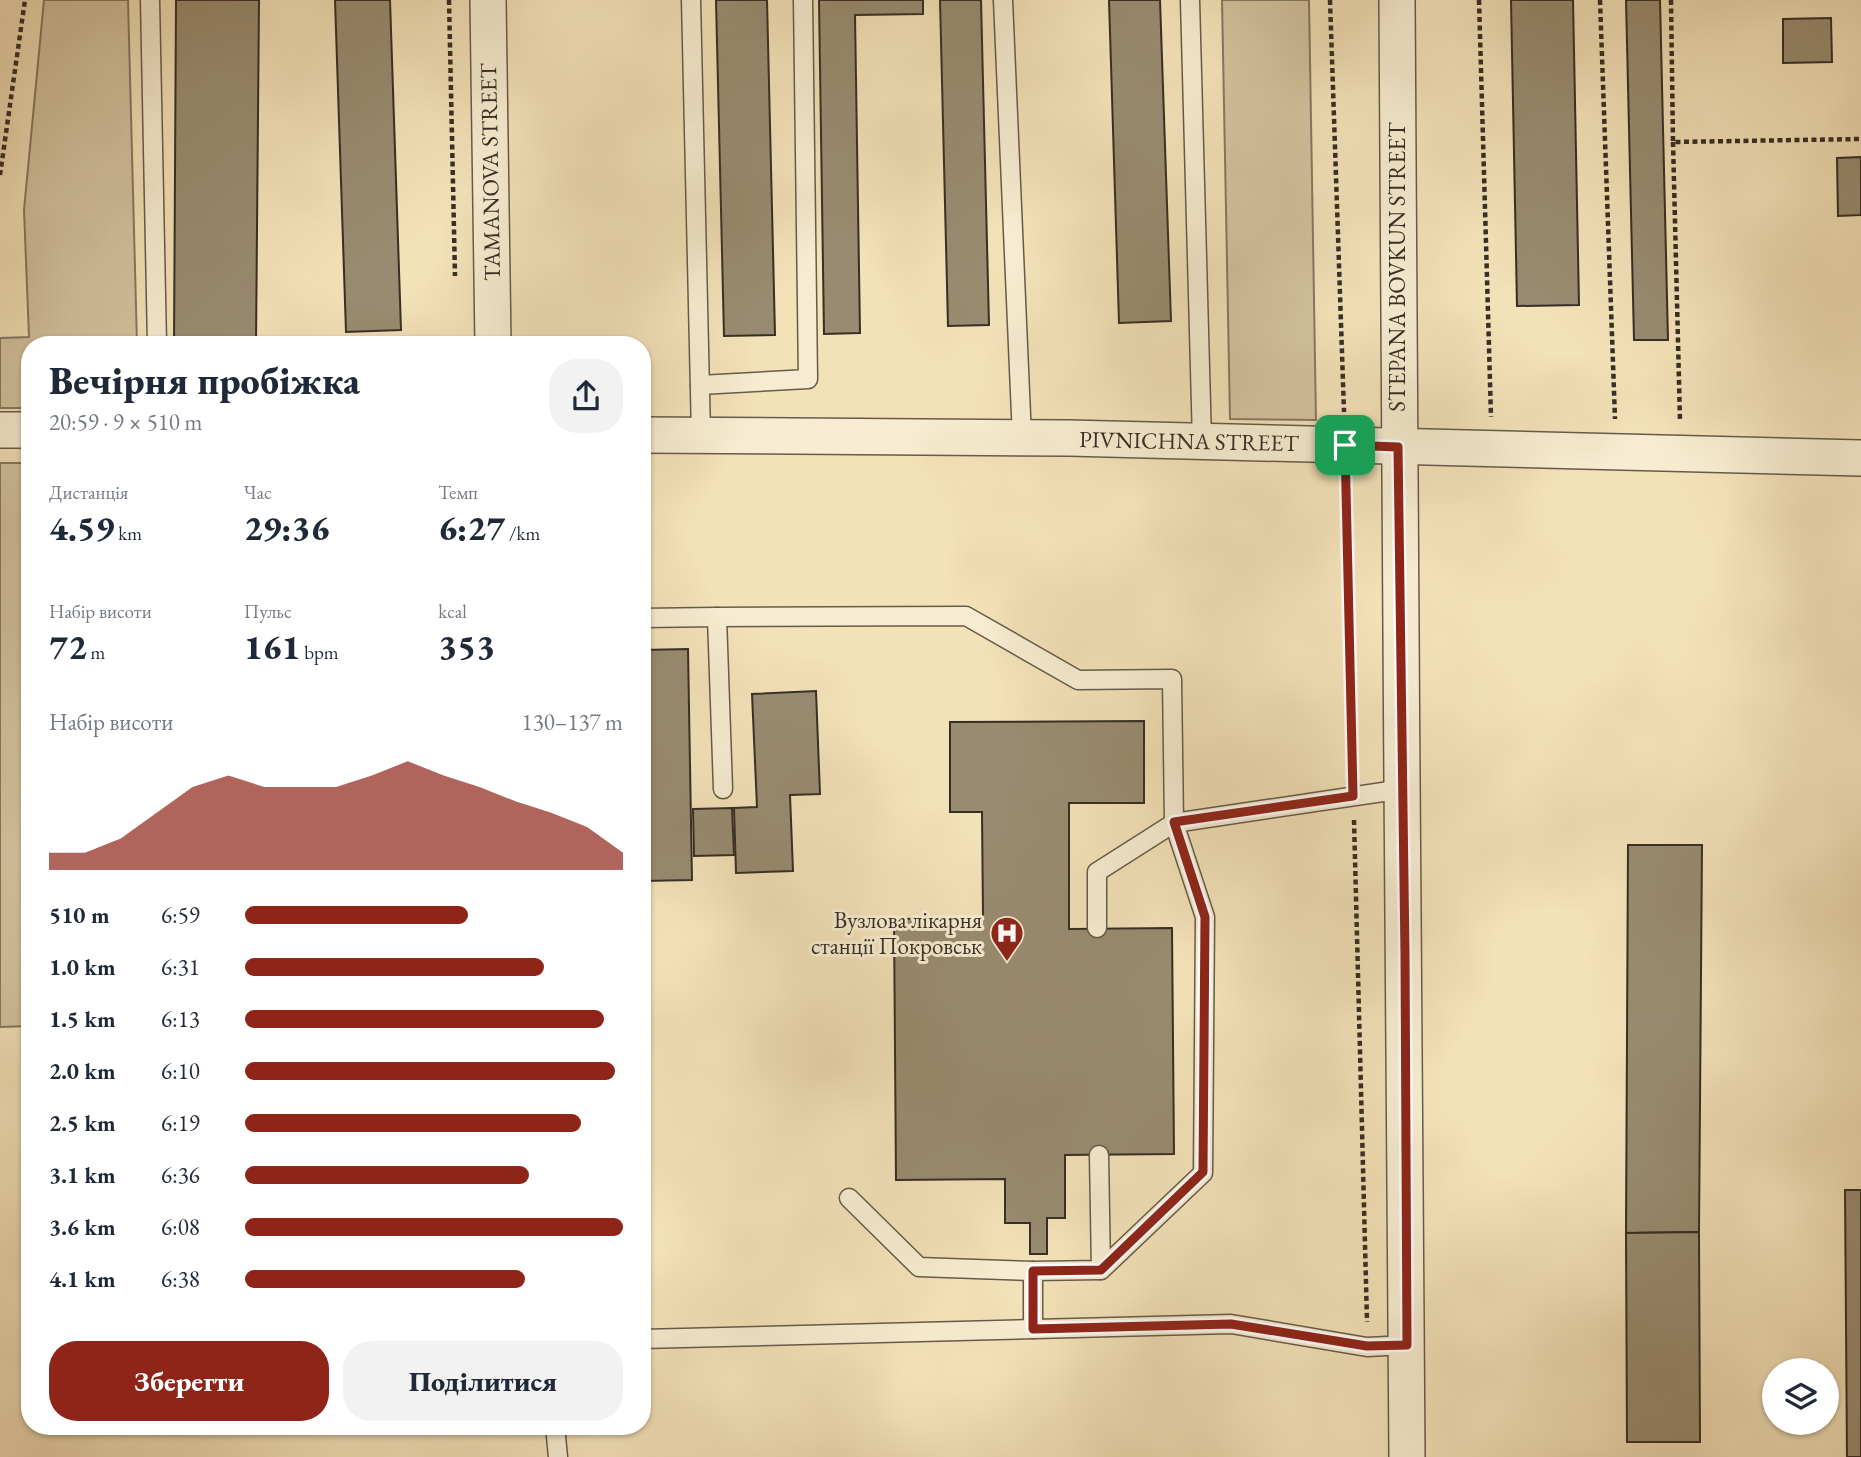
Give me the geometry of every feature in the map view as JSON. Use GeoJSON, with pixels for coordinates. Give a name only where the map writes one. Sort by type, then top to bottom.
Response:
{"type":"FeatureCollection","features":[{"type":"Feature","properties":{"kind":"street","name":"TAMANOVA STREET"},"geometry":{"type":"LineString","coordinates":[[488,0],[493,336]]}},
{"type":"Feature","properties":{"kind":"street","name":"STEPANA BOVKUN STREET"},"geometry":{"type":"LineString","coordinates":[[1397,0],[1398,447],[1408,1457]]}},
{"type":"Feature","properties":{"kind":"street"},"geometry":{"type":"LineString","coordinates":[[0,430],[21,430]]}},
{"type":"Feature","properties":{"kind":"street","name":"PIVNICHNA STREET"},"geometry":{"type":"LineString","coordinates":[[651,435],[1022,438],[1861,458]]}},
{"type":"Feature","properties":{"kind":"lane"},"geometry":{"type":"LineString","coordinates":[[150,0],[157,336]]}},
{"type":"Feature","properties":{"kind":"lane"},"geometry":{"type":"LineString","coordinates":[[691,0],[701,435]]}},
{"type":"Feature","properties":{"kind":"lane"},"geometry":{"type":"LineString","coordinates":[[699,385],[808,379],[803,0]]}},
{"type":"Feature","properties":{"kind":"lane"},"geometry":{"type":"LineString","coordinates":[[1003,0],[1022,438]]}},
{"type":"Feature","properties":{"kind":"lane"},"geometry":{"type":"LineString","coordinates":[[1190,0],[1202,442]]}},
{"type":"Feature","properties":{"kind":"lane"},"geometry":{"type":"LineString","coordinates":[[651,618],[966,616],[1078,680],[1172,679],[1174,822],[1205,917],[1203,1172],[1101,1270],[1033,1271],[919,1267],[849,1198]]}},
{"type":"Feature","properties":{"kind":"lane"},"geometry":{"type":"LineString","coordinates":[[717,617],[723,789]]}},
{"type":"Feature","properties":{"kind":"lane"},"geometry":{"type":"LineString","coordinates":[[1097,928],[1097,872],[1174,822],[1403,789]]}},
{"type":"Feature","properties":{"kind":"lane"},"geometry":{"type":"LineString","coordinates":[[1099,1155],[1101,1270]]}},
{"type":"Feature","properties":{"kind":"lane"},"geometry":{"type":"LineString","coordinates":[[1033,1271],[1033,1329]]}},
{"type":"Feature","properties":{"kind":"lane"},"geometry":{"type":"LineString","coordinates":[[651,1339],[1231,1324],[1367,1346],[1407,1345]]}},
{"type":"Feature","properties":{"kind":"lane"},"geometry":{"type":"LineString","coordinates":[[556,1435],[558,1457]]}},
{"type":"Feature","properties":{"kind":"path"},"geometry":{"type":"LineString","coordinates":[[0,175],[25,0]]}},
{"type":"Feature","properties":{"kind":"path"},"geometry":{"type":"LineString","coordinates":[[449,0],[456,290]]}},
{"type":"Feature","properties":{"kind":"path"},"geometry":{"type":"LineString","coordinates":[[1330,0],[1345,445],[1367,1346]]}},
{"type":"Feature","properties":{"kind":"path"},"geometry":{"type":"LineString","coordinates":[[1479,0],[1492,449]]}},
{"type":"Feature","properties":{"kind":"path"},"geometry":{"type":"LineString","coordinates":[[1600,0],[1616,452]]}},
{"type":"Feature","properties":{"kind":"path"},"geometry":{"type":"LineString","coordinates":[[1671,0],[1681,454]]}},
{"type":"Feature","properties":{"kind":"path"},"geometry":{"type":"LineString","coordinates":[[1673,142],[1861,139]]}},
{"type":"Feature","properties":{"kind":"shaded area"},"geometry":{"type":"Polygon","coordinates":[[[44,0],[128,0],[137,336],[29,336],[24,210],[44,0]]]}},
{"type":"Feature","properties":{"kind":"shaded area"},"geometry":{"type":"Polygon","coordinates":[[[1222,0],[1309,0],[1316,420],[1230,419],[1222,0]]]}},
{"type":"Feature","properties":{"kind":"shaded area"},"geometry":{"type":"Polygon","coordinates":[[[21,337],[21,408],[0,408],[0,338],[21,337]]]}},
{"type":"Feature","properties":{"kind":"shaded area"},"geometry":{"type":"Polygon","coordinates":[[[0,463],[21,463],[21,1026],[0,1027],[0,463]]]}},
{"type":"Feature","properties":{"kind":"building"},"geometry":{"type":"Polygon","coordinates":[[[176,0],[259,0],[256,336],[174,336],[176,0]]]}},
{"type":"Feature","properties":{"kind":"building"},"geometry":{"type":"Polygon","coordinates":[[[335,0],[390,0],[401,330],[346,332],[335,0]]]}},
{"type":"Feature","properties":{"kind":"building"},"geometry":{"type":"Polygon","coordinates":[[[716,0],[767,0],[775,335],[724,336],[716,0]]]}},
{"type":"Feature","properties":{"kind":"building"},"geometry":{"type":"Polygon","coordinates":[[[819,0],[923,0],[923,14],[855,15],[860,333],[824,334],[819,0]]]}},
{"type":"Feature","properties":{"kind":"building"},"geometry":{"type":"Polygon","coordinates":[[[940,0],[981,0],[989,325],[948,326],[940,0]]]}},
{"type":"Feature","properties":{"kind":"building"},"geometry":{"type":"Polygon","coordinates":[[[1109,0],[1160,0],[1171,321],[1119,323],[1109,0]]]}},
{"type":"Feature","properties":{"kind":"building"},"geometry":{"type":"Polygon","coordinates":[[[1511,0],[1573,0],[1579,305],[1517,306],[1511,0]]]}},
{"type":"Feature","properties":{"kind":"building"},"geometry":{"type":"Polygon","coordinates":[[[1626,0],[1660,0],[1668,340],[1634,340],[1626,0]]]}},
{"type":"Feature","properties":{"kind":"building"},"geometry":{"type":"Polygon","coordinates":[[[1831,18],[1832,62],[1783,63],[1783,19],[1831,18]]]}},
{"type":"Feature","properties":{"kind":"building"},"geometry":{"type":"Polygon","coordinates":[[[1861,157],[1861,215],[1838,216],[1837,158],[1861,157]]]}},
{"type":"Feature","properties":{"kind":"building"},"geometry":{"type":"Polygon","coordinates":[[[688,649],[692,880],[651,881],[651,650],[688,649]]]}},
{"type":"Feature","properties":{"kind":"building"},"geometry":{"type":"Polygon","coordinates":[[[816,691],[820,794],[790,795],[793,871],[736,873],[734,808],[757,807],[752,694],[816,691]]]}},
{"type":"Feature","properties":{"kind":"building"},"geometry":{"type":"Polygon","coordinates":[[[1144,721],[1144,803],[1069,803],[1069,929],[1172,928],[1174,1154],[1065,1155],[1065,1218],[1047,1218],[1047,1254],[1030,1254],[1030,1223],[1005,1223],[1005,1179],[896,1180],[894,919],[983,918],[982,812],[950,812],[950,722],[1144,721]]]}},
{"type":"Feature","properties":{"kind":"building"},"geometry":{"type":"Polygon","coordinates":[[[732,808],[734,855],[694,856],[693,809],[732,808]]]}},
{"type":"Feature","properties":{"kind":"building"},"geometry":{"type":"Polygon","coordinates":[[[1628,845],[1702,845],[1699,1232],[1626,1233],[1628,845]]]}},
{"type":"Feature","properties":{"kind":"building"},"geometry":{"type":"Polygon","coordinates":[[[1845,1190],[1861,1190],[1861,1457],[1847,1457],[1845,1190]]]}},
{"type":"Feature","properties":{"kind":"building"},"geometry":{"type":"Polygon","coordinates":[[[1699,1232],[1700,1442],[1627,1442],[1626,1233],[1699,1232]]]}},
{"type":"Feature","properties":{"kind":"place","name":"Вузлова лікарня станції Покровськ"},"geometry":{"type":"Point","coordinates":[1007,963]}},
{"type":"Feature","properties":{"kind":"route"},"geometry":{"type":"LineString","coordinates":[[1345,445],[1398,447],[1407,1345],[1367,1346],[1231,1324],[1033,1329],[1033,1271],[1101,1270],[1203,1172],[1205,917],[1174,822],[1353,796],[1345,445]]}}]}
